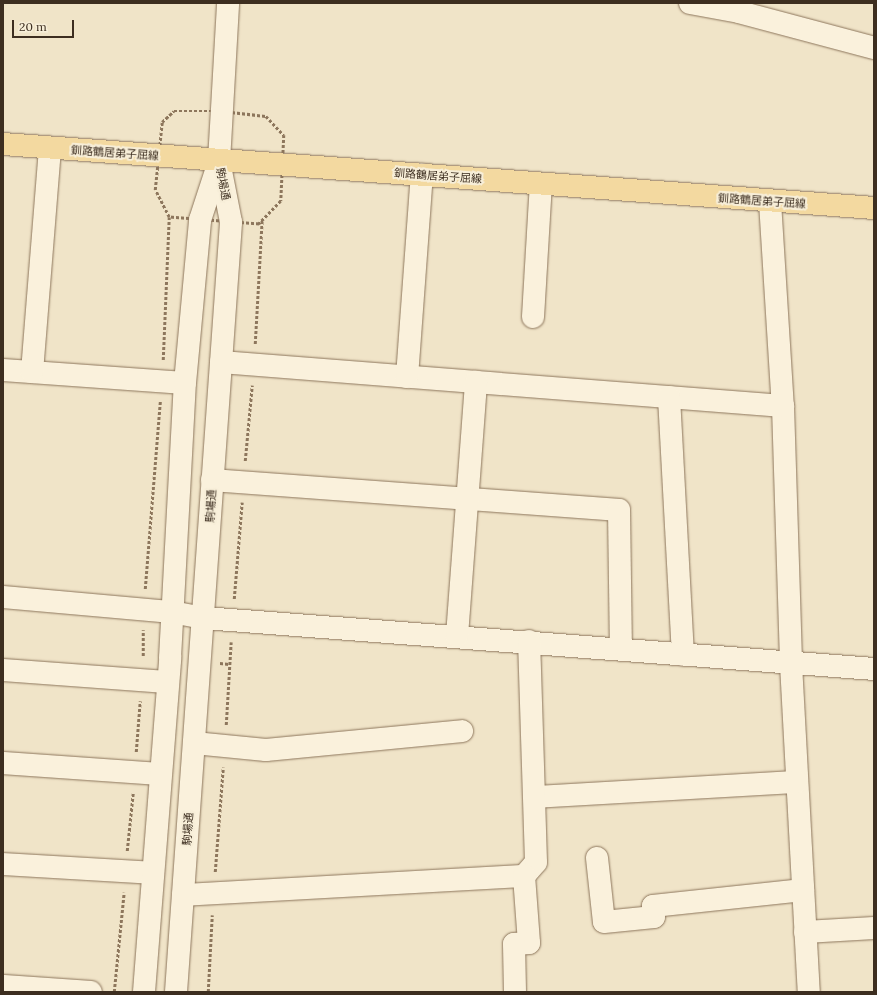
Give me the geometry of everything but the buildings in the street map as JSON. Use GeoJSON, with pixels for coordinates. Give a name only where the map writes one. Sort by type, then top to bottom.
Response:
{"type":"FeatureCollection","features":[{"type":"Feature","properties":{"kind":"main road","name":"釧路鶴居弟子屈線"},"geometry":{"type":"LineString","coordinates":[[3,144],[770,202],[874,208]]}},
{"type":"Feature","properties":{"kind":"street"},"geometry":{"type":"LineString","coordinates":[[219,161],[228,3]]}},
{"type":"Feature","properties":{"kind":"street"},"geometry":{"type":"LineString","coordinates":[[690,3],[739,12],[874,48]]}},
{"type":"Feature","properties":{"kind":"street"},"geometry":{"type":"LineString","coordinates":[[32,372],[50,148]]}},
{"type":"Feature","properties":{"kind":"street","name":"駒場通"},"geometry":{"type":"LineString","coordinates":[[176,992],[204,618],[220,362],[231,222],[219,161]]}},
{"type":"Feature","properties":{"kind":"street","name":"駒場通"},"geometry":{"type":"LineString","coordinates":[[144,992],[154,873],[172,612],[185,382],[200,220],[219,161]]}},
{"type":"Feature","properties":{"kind":"street"},"geometry":{"type":"LineString","coordinates":[[407,377],[422,175]]}},
{"type":"Feature","properties":{"kind":"street"},"geometry":{"type":"LineString","coordinates":[[533,316],[541,184]]}},
{"type":"Feature","properties":{"kind":"street"},"geometry":{"type":"LineString","coordinates":[[770,202],[783,406],[791,664],[809,992]]}},
{"type":"Feature","properties":{"kind":"street"},"geometry":{"type":"LineString","coordinates":[[220,362],[783,406]]}},
{"type":"Feature","properties":{"kind":"street"},"geometry":{"type":"LineString","coordinates":[[3,370],[185,382]]}},
{"type":"Feature","properties":{"kind":"street"},"geometry":{"type":"LineString","coordinates":[[457,636],[476,382]]}},
{"type":"Feature","properties":{"kind":"street"},"geometry":{"type":"LineString","coordinates":[[668,397],[683,655]]}},
{"type":"Feature","properties":{"kind":"street"},"geometry":{"type":"LineString","coordinates":[[212,480],[619,510],[621,649]]}},
{"type":"Feature","properties":{"kind":"street"},"geometry":{"type":"LineString","coordinates":[[3,597],[172,612],[204,618],[529,641],[791,664],[874,669]]}},
{"type":"Feature","properties":{"kind":"street"},"geometry":{"type":"LineString","coordinates":[[515,992],[514,944],[529,942],[524,876],[536,862],[529,641]]}},
{"type":"Feature","properties":{"kind":"street"},"geometry":{"type":"LineString","coordinates":[[3,670],[167,682]]}},
{"type":"Feature","properties":{"kind":"street"},"geometry":{"type":"LineString","coordinates":[[194,743],[266,750],[462,731]]}},
{"type":"Feature","properties":{"kind":"street"},"geometry":{"type":"LineString","coordinates":[[3,763],[160,774]]}},
{"type":"Feature","properties":{"kind":"street"},"geometry":{"type":"LineString","coordinates":[[535,797],[797,782]]}},
{"type":"Feature","properties":{"kind":"street"},"geometry":{"type":"LineString","coordinates":[[597,858],[604,922],[654,917],[653,906],[803,890]]}},
{"type":"Feature","properties":{"kind":"street"},"geometry":{"type":"LineString","coordinates":[[3,864],[154,873]]}},
{"type":"Feature","properties":{"kind":"street"},"geometry":{"type":"LineString","coordinates":[[183,895],[524,876]]}},
{"type":"Feature","properties":{"kind":"street"},"geometry":{"type":"LineString","coordinates":[[806,932],[874,928]]}},
{"type":"Feature","properties":{"kind":"street"},"geometry":{"type":"LineString","coordinates":[[3,986],[28,990],[91,992]]}},
{"type":"Feature","properties":{"kind":"path"},"geometry":{"type":"LineString","coordinates":[[143,656],[143,610],[162,381],[169,217]]}}]}
